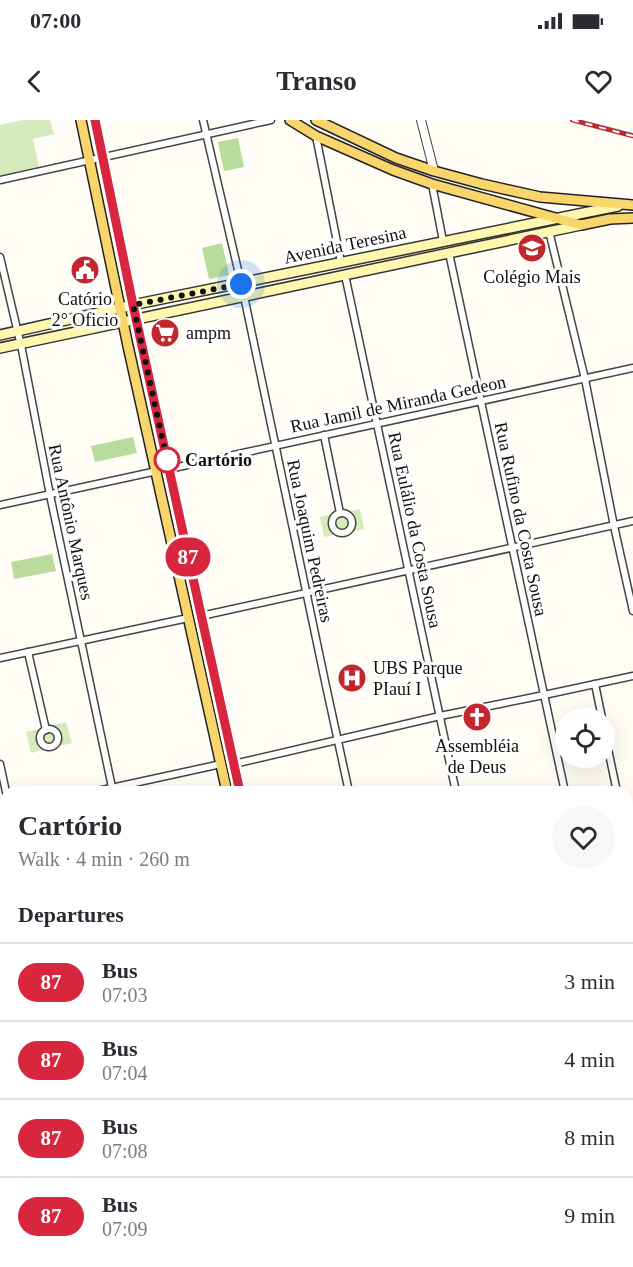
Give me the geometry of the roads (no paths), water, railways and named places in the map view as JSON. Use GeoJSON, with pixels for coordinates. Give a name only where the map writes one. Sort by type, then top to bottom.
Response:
{"type":"FeatureCollection","features":[{"type":"Feature","properties":{"kind":"main road"},"geometry":{"type":"LineString","coordinates":[[81,120],[120,308],[226,786]]}},
{"type":"Feature","properties":{"kind":"main road"},"geometry":{"type":"LineString","coordinates":[[95,120],[153,399],[239,786]]}},
{"type":"Feature","properties":{"kind":"main road"},"geometry":{"type":"LineString","coordinates":[[290,120],[316,136],[393,170],[432,184],[581,225],[610,219],[633,218]]}},
{"type":"Feature","properties":{"kind":"main road"},"geometry":{"type":"LineString","coordinates":[[316,120],[396,158],[482,184],[540,197],[630,204]]}},
{"type":"Feature","properties":{"kind":"main road"},"geometry":{"type":"LineString","coordinates":[[479,196],[482,184]]}},
{"type":"Feature","properties":{"kind":"main road","name":"Avenida Teresina"},"geometry":{"type":"LineString","coordinates":[[0,335],[556,217],[630,204]]}},
{"type":"Feature","properties":{"kind":"main road","name":"Avenida Teresina"},"geometry":{"type":"LineString","coordinates":[[0,348],[581,225]]}},
{"type":"Feature","properties":{"kind":"main road"},"geometry":{"type":"LineString","coordinates":[[407,249],[410,261]]}},
{"type":"Feature","properties":{"kind":"main road"},"geometry":{"type":"LineString","coordinates":[[302,270],[305,283]]}},
{"type":"Feature","properties":{"kind":"main road"},"geometry":{"type":"LineString","coordinates":[[141,401],[153,399]]}},
{"type":"Feature","properties":{"kind":"main road"},"geometry":{"type":"LineString","coordinates":[[207,708],[221,704]]}},
{"type":"Feature","properties":{"kind":"street"},"geometry":{"type":"LineString","coordinates":[[203,120],[241,284]]}},
{"type":"Feature","properties":{"kind":"street"},"geometry":{"type":"LineString","coordinates":[[0,180],[271,120]]}},
{"type":"Feature","properties":{"kind":"street"},"geometry":{"type":"LineString","coordinates":[[422,120],[434,171]]}},
{"type":"Feature","properties":{"kind":"street"},"geometry":{"type":"LineString","coordinates":[[316,136],[341,262]]}},
{"type":"Feature","properties":{"kind":"street"},"geometry":{"type":"LineString","coordinates":[[432,184],[443,241]]}},
{"type":"Feature","properties":{"kind":"street"},"geometry":{"type":"LineString","coordinates":[[549,231],[585,379],[633,611]]}},
{"type":"Feature","properties":{"kind":"street","name":"Rua Rufino da Costa Sousa"},"geometry":{"type":"LineString","coordinates":[[449,253],[564,786]]}},
{"type":"Feature","properties":{"kind":"street","name":"Rua Antônio Marques"},"geometry":{"type":"LineString","coordinates":[[0,257],[112,786]]}},
{"type":"Feature","properties":{"kind":"street","name":"Rua Eulálio da Costa Sousa"},"geometry":{"type":"LineString","coordinates":[[345,275],[455,786]]}},
{"type":"Feature","properties":{"kind":"street","name":"Rua Joaquim Pedreiras"},"geometry":{"type":"LineString","coordinates":[[244,296],[348,786]]}},
{"type":"Feature","properties":{"kind":"street","name":"Rua Jamil de Miranda Gedeon"},"geometry":{"type":"LineString","coordinates":[[169,469],[633,368]]}},
{"type":"Feature","properties":{"kind":"street"},"geometry":{"type":"LineString","coordinates":[[324,435],[340,513]]}},
{"type":"Feature","properties":{"kind":"street"},"geometry":{"type":"LineString","coordinates":[[0,505],[157,471]]}},
{"type":"Feature","properties":{"kind":"street"},"geometry":{"type":"LineString","coordinates":[[201,616],[633,521]]}},
{"type":"Feature","properties":{"kind":"street"},"geometry":{"type":"LineString","coordinates":[[0,658],[188,618]]}},
{"type":"Feature","properties":{"kind":"street"},"geometry":{"type":"LineString","coordinates":[[28,652],[46,730]]}},
{"type":"Feature","properties":{"kind":"street"},"geometry":{"type":"LineString","coordinates":[[234,764],[440,716],[633,676]]}},
{"type":"Feature","properties":{"kind":"street"},"geometry":{"type":"LineString","coordinates":[[595,684],[600,708]]}},
{"type":"Feature","properties":{"kind":"street"},"geometry":{"type":"LineString","coordinates":[[0,764],[5,786]]}},
{"type":"Feature","properties":{"kind":"street"},"geometry":{"type":"LineString","coordinates":[[130,786],[221,764]]}},
{"type":"Feature","properties":{"kind":"street"},"geometry":{"type":"LineString","coordinates":[[612,768],[616,786]]}},
{"type":"Feature","properties":{"kind":"waterway"},"geometry":{"type":"LineString","coordinates":[[578,120],[633,134]]}},
{"type":"Feature","properties":{"kind":"railway"},"geometry":{"type":"LineString","coordinates":[[572,120],[633,136]]}},
{"type":"Feature","properties":{"kind":"place","name":"Colégio Mais"},"geometry":{"type":"Point","coordinates":[532,248]}},
{"type":"Feature","properties":{"kind":"place","name":"Catório 2° Oficio"},"geometry":{"type":"Point","coordinates":[85,270]}},
{"type":"Feature","properties":{"kind":"place","name":"ampm"},"geometry":{"type":"Point","coordinates":[165,333]}},
{"type":"Feature","properties":{"kind":"place","name":"Cartório"},"geometry":{"type":"Point","coordinates":[167,460]}},
{"type":"Feature","properties":{"kind":"place","name":"UBS Parque PIauí I"},"geometry":{"type":"Point","coordinates":[352,678]}},
{"type":"Feature","properties":{"kind":"place","name":"Assembléia de Deus"},"geometry":{"type":"Point","coordinates":[477,717]}}]}
